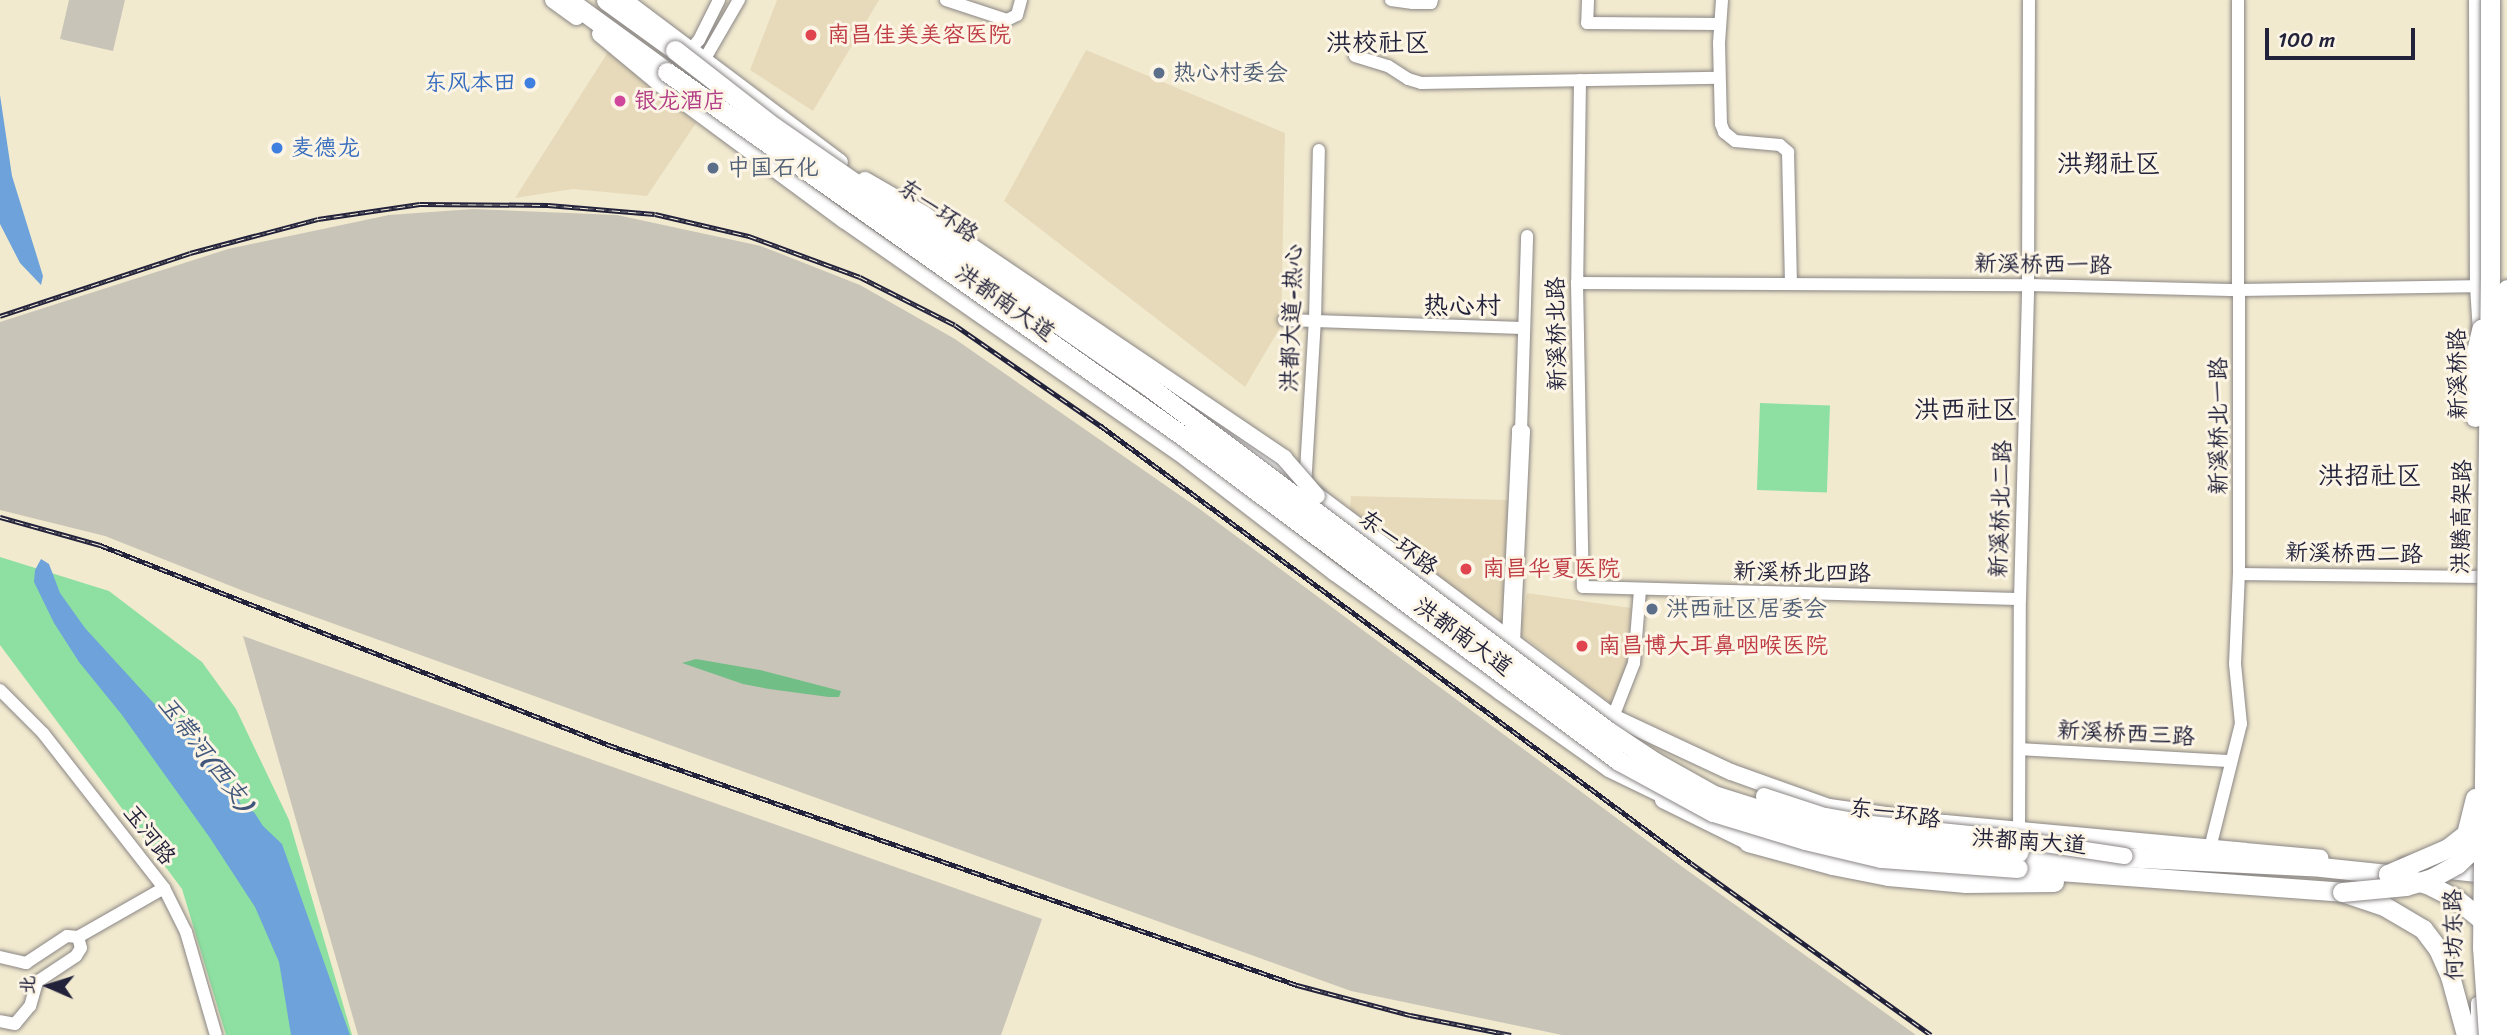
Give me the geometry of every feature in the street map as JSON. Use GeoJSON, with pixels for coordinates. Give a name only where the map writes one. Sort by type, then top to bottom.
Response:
{"type":"FeatureCollection","features":[{"type":"Feature","properties":{"kind":"highway","name":"东一环路"},"geometry":{"type":"LineString","coordinates":[[568,0],[757,138],[1183,436],[1619,761],[1713,813],[1805,840],[1881,858],[2342,892]]}},
{"type":"Feature","properties":{"kind":"highway","name":"东一环路"},"geometry":{"type":"LineString","coordinates":[[606,0],[774,127],[1148,386],[1608,731],[1714,795],[1806,824],[1882,841],[2388,874],[2427,884],[2455,898],[2482,920],[2507,969]]}},
{"type":"Feature","properties":{"kind":"highway","name":"洪腾高架路"},"geometry":{"type":"LineString","coordinates":[[2488,1035],[2482,947],[2484,281],[2490,0]]}},
{"type":"Feature","properties":{"kind":"highway"},"geometry":{"type":"LineString","coordinates":[[2388,874],[2448,848],[2466,834],[2475,793],[2475,356],[2484,281]]}},
{"type":"Feature","properties":{"kind":"highway","name":"洪腾高架路"},"geometry":{"type":"LineString","coordinates":[[2505,1035],[2497,935],[2507,292]]}},
{"type":"Feature","properties":{"kind":"highway"},"geometry":{"type":"LineString","coordinates":[[2342,892],[2406,886],[2432,877],[2456,864],[2474,848],[2507,773]]}},
{"type":"Feature","properties":{"kind":"highway"},"geometry":{"type":"LineString","coordinates":[[2475,793],[2486,840],[2507,867]]}},
{"type":"Feature","properties":{"kind":"highway"},"geometry":{"type":"LineString","coordinates":[[1748,842],[1888,876],[1966,883],[2160,880]]}},
{"type":"Feature","properties":{"kind":"highway"},"geometry":{"type":"LineString","coordinates":[[2342,892],[2384,906],[2423,929],[2438,949],[2451,976],[2466,1035]]}},
{"type":"Feature","properties":{"kind":"main road","name":"洪都南大道"},"geometry":{"type":"LineString","coordinates":[[553,0],[681,100],[844,220],[1178,452],[1335,573],[1609,769],[1690,808],[1814,847],[1901,856],[2416,890],[2507,903]]}},
{"type":"Feature","properties":{"kind":"main road","name":"洪都南大道"},"geometry":{"type":"LineString","coordinates":[[624,0],[706,59],[891,202],[1311,492],[1618,720],[1731,772],[1829,807],[2020,830],[2474,873],[2507,879]]}},
{"type":"Feature","properties":{"kind":"main road","name":"新溪桥路"},"geometry":{"type":"LineString","coordinates":[[2474,873],[2484,281],[2477,0]]}},
{"type":"Feature","properties":{"kind":"main road"},"geometry":{"type":"LineString","coordinates":[[774,127],[923,214],[1284,458],[1311,492]]}},
{"type":"Feature","properties":{"kind":"main road"},"geometry":{"type":"LineString","coordinates":[[1618,720],[1677,760],[1764,796],[1825,816],[1871,824],[1999,837],[2125,856]]}},
{"type":"Feature","properties":{"kind":"main road"},"geometry":{"type":"LineString","coordinates":[[1609,769],[1695,818],[1748,842]]}},
{"type":"Feature","properties":{"kind":"street"},"geometry":{"type":"LineString","coordinates":[[660,84],[692,49],[719,0]]}},
{"type":"Feature","properties":{"kind":"street"},"geometry":{"type":"LineString","coordinates":[[681,100],[739,0]]}},
{"type":"Feature","properties":{"kind":"street"},"geometry":{"type":"LineString","coordinates":[[946,0],[1007,20],[1017,15],[1021,0]]}},
{"type":"Feature","properties":{"kind":"street"},"geometry":{"type":"LineString","coordinates":[[1391,0],[1431,3],[1432,0]]}},
{"type":"Feature","properties":{"kind":"street"},"geometry":{"type":"LineString","coordinates":[[1588,0],[1587,23],[1720,24]]}},
{"type":"Feature","properties":{"kind":"street"},"geometry":{"type":"LineString","coordinates":[[1722,0],[1719,113],[1724,132],[1735,141],[1780,145],[1789,155],[1791,284]]}},
{"type":"Feature","properties":{"kind":"street","name":"新溪桥北二路"},"geometry":{"type":"LineString","coordinates":[[2019,852],[2020,599],[2028,285],[2029,0]]}},
{"type":"Feature","properties":{"kind":"street","name":"新溪桥北一路"},"geometry":{"type":"LineString","coordinates":[[2210,848],[2241,724],[2235,664],[2239,574],[2238,0]]}},
{"type":"Feature","properties":{"kind":"street"},"geometry":{"type":"LineString","coordinates":[[1355,56],[1388,66],[1408,79],[1422,83],[1719,79]]}},
{"type":"Feature","properties":{"kind":"street","name":"新溪桥北路"},"geometry":{"type":"LineString","coordinates":[[1580,80],[1577,283],[1583,587]]}},
{"type":"Feature","properties":{"kind":"street","name":"洪都大道-热心"},"geometry":{"type":"LineString","coordinates":[[1311,492],[1319,149]]}},
{"type":"Feature","properties":{"kind":"street"},"geometry":{"type":"LineString","coordinates":[[1511,640],[1524,431],[1521,431],[1527,236]]}},
{"type":"Feature","properties":{"kind":"street","name":"新溪桥西一路"},"geometry":{"type":"LineString","coordinates":[[1577,283],[2028,285],[2240,290],[2484,281],[2507,292]]}},
{"type":"Feature","properties":{"kind":"street"},"geometry":{"type":"LineString","coordinates":[[1284,320],[1524,328]]}},
{"type":"Feature","properties":{"kind":"street","name":"新溪桥西二路"},"geometry":{"type":"LineString","coordinates":[[2239,574],[2479,577],[2507,588]]}},
{"type":"Feature","properties":{"kind":"street","name":"新溪桥北四路"},"geometry":{"type":"LineString","coordinates":[[1583,587],[2020,599]]}},
{"type":"Feature","properties":{"kind":"street"},"geometry":{"type":"LineString","coordinates":[[1618,720],[1634,663],[1640,590]]}},
{"type":"Feature","properties":{"kind":"street","name":"玉河路"},"geometry":{"type":"LineString","coordinates":[[0,690],[43,733],[164,888],[186,932],[216,1035]]}},
{"type":"Feature","properties":{"kind":"street","name":"新溪桥西三路"},"geometry":{"type":"LineString","coordinates":[[2020,750],[2231,761]]}},
{"type":"Feature","properties":{"kind":"street","name":"何坊东路"},"geometry":{"type":"LineString","coordinates":[[2474,873],[2481,899],[2494,1035]]}},
{"type":"Feature","properties":{"kind":"street"},"geometry":{"type":"LineString","coordinates":[[0,957],[26,963],[67,936],[78,937],[164,888]]}},
{"type":"Feature","properties":{"kind":"street","name":"何坊东路"},"geometry":{"type":"LineString","coordinates":[[2477,1035],[2481,899]]}},
{"type":"Feature","properties":{"kind":"street"},"geometry":{"type":"LineString","coordinates":[[0,1021],[16,1029],[30,1006],[37,982],[76,956],[81,948],[78,937]]}},
{"type":"Feature","properties":{"kind":"shaded area"},"geometry":{"type":"Polygon","coordinates":[[[69,0],[125,0],[113,51],[60,39],[69,0]]]}},
{"type":"Feature","properties":{"kind":"shaded area","name":"南昌佳美美容医院"},"geometry":{"type":"Polygon","coordinates":[[[777,0],[879,0],[813,111],[750,70],[777,0]]]}},
{"type":"Feature","properties":{"kind":"shaded area"},"geometry":{"type":"Polygon","coordinates":[[[1086,50],[1285,133],[1281,326],[1245,387],[1004,201],[1086,50]]]}},
{"type":"Feature","properties":{"kind":"shaded area"},"geometry":{"type":"Polygon","coordinates":[[[608,52],[696,123],[647,196],[573,189],[515,198],[608,52]]]}},
{"type":"Feature","properties":{"kind":"shaded area"},"geometry":{"type":"Polygon","coordinates":[[[473,209],[617,215],[761,246],[860,285],[955,339],[1201,510],[1684,868],[1916,1035],[1562,1035],[1351,991],[246,592],[105,536],[0,510],[0,322],[228,249],[389,215],[473,209]]]}},
{"type":"Feature","properties":{"kind":"shaded area","name":"南昌华夏医院"},"geometry":{"type":"Polygon","coordinates":[[[1351,496],[1509,500],[1503,627],[1350,511],[1351,496]]]}},
{"type":"Feature","properties":{"kind":"shaded area","name":"南昌博大耳鼻咽喉医院"},"geometry":{"type":"Polygon","coordinates":[[[1527,593],[1631,608],[1628,660],[1613,705],[1519,633],[1527,593]]]}},
{"type":"Feature","properties":{"kind":"shaded area"},"geometry":{"type":"Polygon","coordinates":[[[243,636],[1042,919],[1001,1035],[358,1035],[243,636]]]}},
{"type":"Feature","properties":{"kind":"green space"},"geometry":{"type":"Polygon","coordinates":[[[1760,403],[1830,405],[1827,492],[1757,490],[1760,403]]]}},
{"type":"Feature","properties":{"kind":"green space"},"geometry":{"type":"Polygon","coordinates":[[[0,557],[109,591],[202,662],[236,709],[289,820],[352,1035],[226,1035],[182,889],[0,645],[0,557]]]}},
{"type":"Feature","properties":{"kind":"green space"},"geometry":{"type":"Polygon","coordinates":[[[696,659],[760,670],[841,691],[839,697],[829,697],[769,689],[743,684],[682,663],[696,659]]]}},
{"type":"Feature","properties":{"kind":"water"},"geometry":{"type":"Polygon","coordinates":[[[0,95],[12,176],[43,276],[41,285],[20,263],[0,224],[0,95]]]}},
{"type":"Feature","properties":{"kind":"water","name":"玉带河(西支)"},"geometry":{"type":"Polygon","coordinates":[[[41,559],[49,564],[60,593],[85,628],[159,709],[205,742],[243,808],[254,812],[263,826],[282,844],[350,1035],[291,1035],[279,962],[255,907],[210,838],[122,715],[79,662],[54,623],[34,582],[35,570],[41,559]]]}},
{"type":"Feature","properties":{"kind":"railway"},"geometry":{"type":"LineString","coordinates":[[0,316],[190,253],[318,219],[420,204],[548,205],[655,214],[749,236],[860,277],[955,325],[1101,426],[1691,863],[1931,1035]]}},
{"type":"Feature","properties":{"kind":"railway"},"geometry":{"type":"LineString","coordinates":[[0,517],[100,545],[609,745],[1297,985],[1410,1015],[1511,1035]]}},
{"type":"Feature","properties":{"kind":"place","name":"南昌佳美美容医院"},"geometry":{"type":"Point","coordinates":[811,35]}},
{"type":"Feature","properties":{"kind":"place","name":"热心村委会"},"geometry":{"type":"Point","coordinates":[1159,73]}},
{"type":"Feature","properties":{"kind":"place","name":"东风本田"},"geometry":{"type":"Point","coordinates":[530,83]}},
{"type":"Feature","properties":{"kind":"place","name":"银龙酒店"},"geometry":{"type":"Point","coordinates":[620,101]}},
{"type":"Feature","properties":{"kind":"place","name":"麦德龙"},"geometry":{"type":"Point","coordinates":[277,148]}},
{"type":"Feature","properties":{"kind":"place","name":"中国石化"},"geometry":{"type":"Point","coordinates":[713,168]}},
{"type":"Feature","properties":{"kind":"place","name":"南昌华夏医院"},"geometry":{"type":"Point","coordinates":[1466,569]}},
{"type":"Feature","properties":{"kind":"place","name":"洪西社区居委会"},"geometry":{"type":"Point","coordinates":[1652,609]}},
{"type":"Feature","properties":{"kind":"place","name":"南昌博大耳鼻咽喉医院"},"geometry":{"type":"Point","coordinates":[1582,646]}},
{"type":"Feature","properties":{"kind":"district","name":"洪校社区"},"geometry":{"type":"Point","coordinates":[1378,43]}},
{"type":"Feature","properties":{"kind":"district","name":"洪翔社区"},"geometry":{"type":"Point","coordinates":[2109,164]}},
{"type":"Feature","properties":{"kind":"district","name":"热心村"},"geometry":{"type":"Point","coordinates":[1462,306]}},
{"type":"Feature","properties":{"kind":"district","name":"洪西社区"},"geometry":{"type":"Point","coordinates":[1966,410]}},
{"type":"Feature","properties":{"kind":"district","name":"洪招社区"},"geometry":{"type":"Point","coordinates":[2370,476]}}]}
